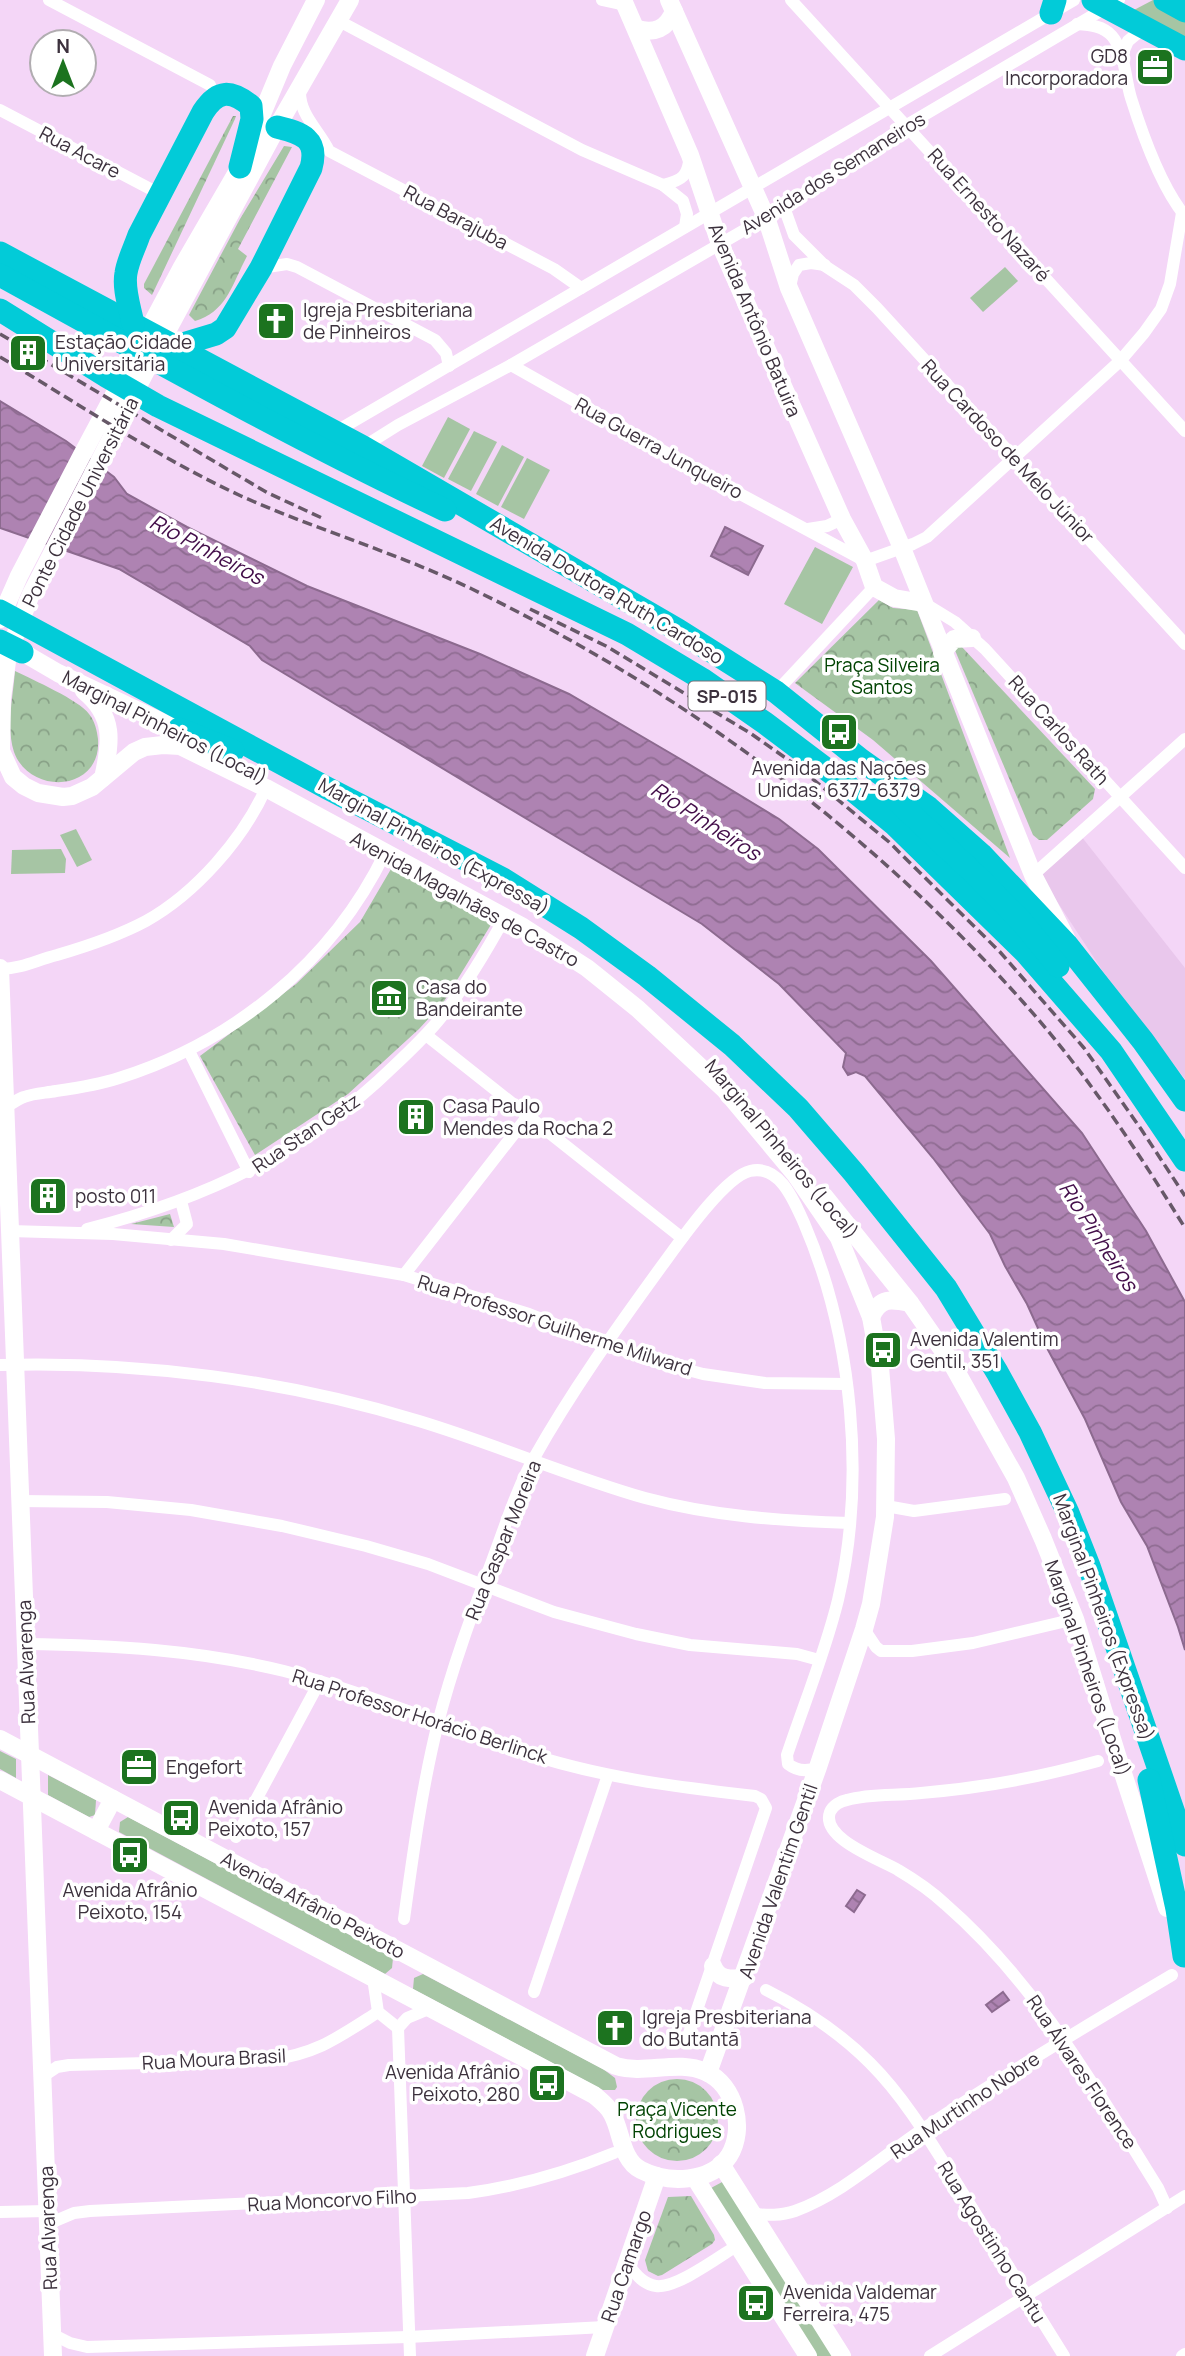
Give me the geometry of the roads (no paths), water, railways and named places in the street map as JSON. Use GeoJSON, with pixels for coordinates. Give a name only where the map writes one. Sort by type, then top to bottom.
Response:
{"type":"FeatureCollection","features":[{"type":"Feature","properties":{"kind":"highway"},"geometry":{"type":"LineString","coordinates":[[1106,2],[1185,49]]}},
{"type":"Feature","properties":{"kind":"highway"},"geometry":{"type":"LineString","coordinates":[[133,324],[126,272],[139,235],[211,101],[222,94],[243,100],[251,106],[252,119],[240,167]]}},
{"type":"Feature","properties":{"kind":"highway"},"geometry":{"type":"LineString","coordinates":[[176,346],[216,334],[225,328],[261,268],[321,156],[313,151],[306,138],[277,127]]}},
{"type":"Feature","properties":{"kind":"highway","name":"Avenida Doutora Ruth Cardoso"},"geometry":{"type":"LineString","coordinates":[[0,253],[363,447],[678,629],[776,692],[861,760],[929,808],[981,854],[1067,945],[1143,1041],[1185,1100]]}},
{"type":"Feature","properties":{"kind":"highway"},"geometry":{"type":"LineString","coordinates":[[0,275],[361,470],[495,535],[529,544]]}},
{"type":"Feature","properties":{"kind":"highway","name":"SP-015"},"geometry":{"type":"LineString","coordinates":[[0,310],[158,406],[627,634],[702,679],[817,762],[894,824],[1025,952],[1111,1052],[1185,1160]]}},
{"type":"Feature","properties":{"kind":"highway","name":"Marginal Pinheiros (Expressa)"},"geometry":{"type":"LineString","coordinates":[[0,611],[327,788],[503,879],[581,928],[647,976],[732,1045],[798,1108],[946,1288],[1030,1432],[1068,1513],[1089,1566],[1185,1845]]}},
{"type":"Feature","properties":{"kind":"highway"},"geometry":{"type":"LineString","coordinates":[[0,641],[11,649]]}},
{"type":"Feature","properties":{"kind":"highway"},"geometry":{"type":"LineString","coordinates":[[179,729],[278,771],[327,788]]}},
{"type":"Feature","properties":{"kind":"highway"},"geometry":{"type":"LineString","coordinates":[[861,760],[900,804],[1022,922],[1068,978],[1093,1014],[1111,1052]]}},
{"type":"Feature","properties":{"kind":"highway"},"geometry":{"type":"LineString","coordinates":[[1134,1697],[1177,1909],[1180,1964]]}},
{"type":"Feature","properties":{"kind":"main road","name":"Ponte Cidade Universitária"},"geometry":{"type":"LineString","coordinates":[[0,737],[8,654],[31,594],[152,359],[277,127],[350,0]]}},
{"type":"Feature","properties":{"kind":"main road","name":"Ponte Cidade Universitária"},"geometry":{"type":"LineString","coordinates":[[0,619],[25,563],[182,267],[240,167],[310,2]]}},
{"type":"Feature","properties":{"kind":"main road","name":"Avenida Antônio Batuira"},"geometry":{"type":"LineString","coordinates":[[624,2],[690,155],[720,244],[842,519],[865,561],[874,587]]}},
{"type":"Feature","properties":{"kind":"main road"},"geometry":{"type":"LineString","coordinates":[[637,29],[648,32],[667,24],[675,4]]}},
{"type":"Feature","properties":{"kind":"main road"},"geometry":{"type":"LineString","coordinates":[[675,4],[753,187],[789,288],[902,548],[1033,875],[1066,934],[1067,945]]}},
{"type":"Feature","properties":{"kind":"main road"},"geometry":{"type":"LineString","coordinates":[[874,587],[894,598],[923,603]]}},
{"type":"Feature","properties":{"kind":"main road"},"geometry":{"type":"LineString","coordinates":[[942,653],[954,639],[972,638]]}},
{"type":"Feature","properties":{"kind":"main road","name":"Marginal Pinheiros (Local)"},"geometry":{"type":"LineString","coordinates":[[11,649],[179,729],[461,881],[573,946],[649,1006],[721,1073],[779,1140],[910,1303],[951,1362],[1016,1478],[1075,1619],[1180,1964]]}},
{"type":"Feature","properties":{"kind":"main road"},"geometry":{"type":"LineString","coordinates":[[58,673],[92,698],[105,717],[109,745],[103,778]]}},
{"type":"Feature","properties":{"kind":"main road","name":"Avenida Magalhães de Castro"},"geometry":{"type":"LineString","coordinates":[[0,737],[5,761],[13,777],[24,786],[50,796],[72,796],[86,791],[134,752],[163,745],[180,746],[266,788],[549,942],[618,992],[667,1034],[724,1090],[764,1136],[825,1215],[851,1264],[871,1317]]}},
{"type":"Feature","properties":{"kind":"main road","name":"Rua Alvarenga"},"geometry":{"type":"LineString","coordinates":[[0,968],[10,1231],[7,1364],[20,1501],[53,2356]]}},
{"type":"Feature","properties":{"kind":"main road"},"geometry":{"type":"LineString","coordinates":[[871,1317],[881,1303],[897,1300],[910,1303]]}},
{"type":"Feature","properties":{"kind":"main road","name":"Avenida Valentim Gentil"},"geometry":{"type":"LineString","coordinates":[[708,2073],[818,1767],[871,1604],[886,1506],[883,1403],[871,1317]]}},
{"type":"Feature","properties":{"kind":"main road","name":"Avenida Afrânio Peixoto"},"geometry":{"type":"LineString","coordinates":[[0,1739],[582,2048],[627,2069],[687,2066],[708,2073]]}},
{"type":"Feature","properties":{"kind":"main road","name":"Avenida Afrânio Peixoto"},"geometry":{"type":"LineString","coordinates":[[0,1780],[594,2095],[606,2105],[616,2123],[630,2160],[639,2169],[657,2176]]}},
{"type":"Feature","properties":{"kind":"main road"},"geometry":{"type":"LineString","coordinates":[[96,1831],[113,1799]]}},
{"type":"Feature","properties":{"kind":"main road"},"geometry":{"type":"LineString","coordinates":[[713,1966],[715,1972],[724,1977],[744,1978]]}},
{"type":"Feature","properties":{"kind":"main road"},"geometry":{"type":"LineString","coordinates":[[657,2176],[695,2178],[713,2171],[732,2150],[735,2138],[734,2106],[722,2082],[708,2073]]}},
{"type":"Feature","properties":{"kind":"main road"},"geometry":{"type":"LineString","coordinates":[[722,2164],[842,2356]]}},
{"type":"Feature","properties":{"kind":"main road","name":"Rua Camargo"},"geometry":{"type":"LineString","coordinates":[[595,2356],[657,2176]]}},
{"type":"Feature","properties":{"kind":"main road"},"geometry":{"type":"LineString","coordinates":[[695,2178],[808,2356]]}},
{"type":"Feature","properties":{"kind":"street"},"geometry":{"type":"LineString","coordinates":[[49,0],[210,85]]}},
{"type":"Feature","properties":{"kind":"street"},"geometry":{"type":"LineString","coordinates":[[602,0],[624,2]]}},
{"type":"Feature","properties":{"kind":"street","name":"Rua Ernesto Nazaré"},"geometry":{"type":"LineString","coordinates":[[791,0],[1185,431]]}},
{"type":"Feature","properties":{"kind":"street","name":"Avenida dos Semaneiros"},"geometry":{"type":"LineString","coordinates":[[335,432],[890,107],[1053,6],[1074,0]]}},
{"type":"Feature","properties":{"kind":"street","name":"Avenida dos Semaneiros"},"geometry":{"type":"LineString","coordinates":[[363,447],[784,207],[907,125],[1077,24],[1106,2]]}},
{"type":"Feature","properties":{"kind":"street"},"geometry":{"type":"LineString","coordinates":[[339,21],[582,150],[663,185],[683,201],[687,214],[685,227]]}},
{"type":"Feature","properties":{"kind":"street"},"geometry":{"type":"LineString","coordinates":[[865,561],[927,537],[1120,361],[1161,309],[1170,284],[1183,214],[1147,142],[1117,43],[1104,29],[1077,24]]}},
{"type":"Feature","properties":{"kind":"street"},"geometry":{"type":"LineString","coordinates":[[1121,58],[1128,41],[1145,27]]}},
{"type":"Feature","properties":{"kind":"street"},"geometry":{"type":"LineString","coordinates":[[300,89],[303,111],[320,134],[321,156]]}},
{"type":"Feature","properties":{"kind":"street","name":"Rua Acare"},"geometry":{"type":"LineString","coordinates":[[0,110],[160,194]]}},
{"type":"Feature","properties":{"kind":"street"},"geometry":{"type":"LineString","coordinates":[[663,185],[682,178],[689,166],[690,155]]}},
{"type":"Feature","properties":{"kind":"street","name":"Rua Barajuba"},"geometry":{"type":"LineString","coordinates":[[321,156],[554,269],[581,288]]}},
{"type":"Feature","properties":{"kind":"street","name":"Rua Cardoso de Melo Júnior"},"geometry":{"type":"LineString","coordinates":[[784,207],[794,235],[877,308],[1185,644]]}},
{"type":"Feature","properties":{"kind":"street"},"geometry":{"type":"LineString","coordinates":[[261,268],[277,265],[297,267],[435,341],[446,353],[449,366]]}},
{"type":"Feature","properties":{"kind":"street"},"geometry":{"type":"LineString","coordinates":[[789,288],[799,265],[825,265]]}},
{"type":"Feature","properties":{"kind":"street","name":"Rua Guerra Junqueiro"},"geometry":{"type":"LineString","coordinates":[[511,365],[865,561]]}},
{"type":"Feature","properties":{"kind":"street"},"geometry":{"type":"LineString","coordinates":[[381,407],[398,425]]}},
{"type":"Feature","properties":{"kind":"street"},"geometry":{"type":"LineString","coordinates":[[808,529],[827,526],[842,519]]}},
{"type":"Feature","properties":{"kind":"street"},"geometry":{"type":"LineString","coordinates":[[776,692],[874,587]]}},
{"type":"Feature","properties":{"kind":"street","name":"Rua Carlos Rath"},"geometry":{"type":"LineString","coordinates":[[923,603],[955,622],[985,649],[1185,868]]}},
{"type":"Feature","properties":{"kind":"street"},"geometry":{"type":"LineString","coordinates":[[1033,875],[1185,740]]}},
{"type":"Feature","properties":{"kind":"street"},"geometry":{"type":"LineString","coordinates":[[0,968],[20,968],[85,947],[148,920],[208,872],[239,837],[266,788]]}},
{"type":"Feature","properties":{"kind":"street"},"geometry":{"type":"LineString","coordinates":[[5,1107],[26,1096],[117,1079],[189,1051],[243,1018],[299,973],[345,921],[371,882],[385,853]]}},
{"type":"Feature","properties":{"kind":"street","name":"Rua Stan Getz"},"geometry":{"type":"LineString","coordinates":[[73,1232],[181,1200],[249,1172],[286,1151],[349,1107],[426,1035],[469,980],[505,917]]}},
{"type":"Feature","properties":{"kind":"street"},"geometry":{"type":"LineString","coordinates":[[426,1035],[682,1238]]}},
{"type":"Feature","properties":{"kind":"street"},"geometry":{"type":"LineString","coordinates":[[189,1051],[249,1172]]}},
{"type":"Feature","properties":{"kind":"street"},"geometry":{"type":"LineString","coordinates":[[404,1275],[527,1117]]}},
{"type":"Feature","properties":{"kind":"street","name":"Rua Gaspar Moreira"},"geometry":{"type":"LineString","coordinates":[[404,1919],[425,1783],[438,1721],[482,1586],[514,1500],[533,1460],[606,1344],[682,1238],[737,1176],[747,1171],[759,1170],[776,1177]]}},
{"type":"Feature","properties":{"kind":"street","name":"Avenida Valentim Gentil"},"geometry":{"type":"LineString","coordinates":[[776,1177],[798,1209],[817,1256],[832,1307],[843,1358],[853,1445],[853,1484],[838,1599],[787,1755],[788,1763],[794,1768],[807,1770],[818,1767]]}},
{"type":"Feature","properties":{"kind":"street"},"geometry":{"type":"LineString","coordinates":[[171,1240],[187,1224],[181,1200]]}},
{"type":"Feature","properties":{"kind":"street","name":"Rua Professor Guilherme Milward"},"geometry":{"type":"LineString","coordinates":[[187,1224],[198,1234],[224,1244]]}},
{"type":"Feature","properties":{"kind":"street","name":"Rua Professor Guilherme Milward"},"geometry":{"type":"LineString","coordinates":[[10,1231],[73,1232],[224,1244],[404,1275],[528,1314],[643,1358],[703,1374],[765,1383],[846,1384]]}},
{"type":"Feature","properties":{"kind":"street"},"geometry":{"type":"LineString","coordinates":[[7,1364],[132,1369],[295,1388],[418,1420],[646,1498],[750,1518],[849,1523]]}},
{"type":"Feature","properties":{"kind":"street"},"geometry":{"type":"LineString","coordinates":[[883,1531],[914,1511],[1005,1499]]}},
{"type":"Feature","properties":{"kind":"street"},"geometry":{"type":"LineString","coordinates":[[20,1501],[107,1502],[191,1510],[282,1526],[428,1564],[554,1612],[636,1634],[690,1644],[797,1654],[819,1660]]}},
{"type":"Feature","properties":{"kind":"street"},"geometry":{"type":"LineString","coordinates":[[886,1506],[914,1511]]}},
{"type":"Feature","properties":{"kind":"street"},"geometry":{"type":"LineString","coordinates":[[864,1629],[881,1651],[912,1651],[984,1641],[1075,1619]]}},
{"type":"Feature","properties":{"kind":"street","name":"Rua Professor Horácio Berlinck"},"geometry":{"type":"LineString","coordinates":[[25,1644],[114,1645],[244,1663],[352,1690],[522,1752],[608,1775],[755,1796],[761,1799],[766,1808]]}},
{"type":"Feature","properties":{"kind":"street"},"geometry":{"type":"LineString","coordinates":[[236,1837],[320,1681]]}},
{"type":"Feature","properties":{"kind":"street","name":"Rua Álvares Florence"},"geometry":{"type":"LineString","coordinates":[[1098,1760],[977,1787],[856,1797],[843,1801],[830,1813],[835,1831],[847,1843],[897,1869],[930,1891],[964,1920],[1014,1972],[1064,2039],[1158,2188],[1167,2207]]}},
{"type":"Feature","properties":{"kind":"street"},"geometry":{"type":"LineString","coordinates":[[534,1992],[608,1775]]}},
{"type":"Feature","properties":{"kind":"street","name":"Avenida Valentim Gentil"},"geometry":{"type":"LineString","coordinates":[[687,2039],[766,1808]]}},
{"type":"Feature","properties":{"kind":"street","name":"Rua Murtinho Nobre"},"geometry":{"type":"LineString","coordinates":[[753,2214],[775,2215],[796,2211],[828,2195],[922,2129],[1180,1964]]}},
{"type":"Feature","properties":{"kind":"street"},"geometry":{"type":"LineString","coordinates":[[373,1978],[378,2012],[398,2028]]}},
{"type":"Feature","properties":{"kind":"street","name":"Rua Agostinho Cantu"},"geometry":{"type":"LineString","coordinates":[[765,1990],[802,2010],[860,2053],[889,2085],[922,2129],[1064,2356]]}},
{"type":"Feature","properties":{"kind":"street"},"geometry":{"type":"LineString","coordinates":[[410,2356],[398,2028],[407,2018],[431,2008]]}},
{"type":"Feature","properties":{"kind":"street","name":"Rua Moura Brasil"},"geometry":{"type":"LineString","coordinates":[[42,2077],[57,2067],[69,2065],[269,2060],[289,2057],[324,2046],[378,2012]]}},
{"type":"Feature","properties":{"kind":"street","name":"Rua Moncorvo Filho"},"geometry":{"type":"LineString","coordinates":[[0,2212],[47,2217],[90,2211],[468,2193],[511,2188],[614,2153]]}},
{"type":"Feature","properties":{"kind":"street"},"geometry":{"type":"LineString","coordinates":[[930,2356],[1185,2196]]}},
{"type":"Feature","properties":{"kind":"street"},"geometry":{"type":"LineString","coordinates":[[627,2263],[638,2277],[658,2287],[681,2279],[738,2245]]}},
{"type":"Feature","properties":{"kind":"street"},"geometry":{"type":"LineString","coordinates":[[52,2334],[70,2343],[87,2347],[408,2337],[605,2327]]}},
{"type":"Feature","properties":{"kind":"water","name":"Rio Pinheiros"},"geometry":{"type":"Polygon","coordinates":[[[0,401],[66,441],[114,477],[127,494],[187,527],[307,586],[480,654],[569,694],[682,760],[779,819],[818,849],[931,961],[1082,1133],[1146,1231],[1185,1302],[1185,1650],[1147,1546],[1121,1502],[1085,1419],[990,1234],[933,1158],[865,1076],[856,1072],[848,1075],[843,1067],[846,1053],[779,984],[702,924],[262,660],[250,646],[119,569],[0,528],[0,401]]]}},
{"type":"Feature","properties":{"kind":"water"},"geometry":{"type":"Polygon","coordinates":[[[725,527],[763,546],[748,575],[711,556],[725,527]]]}},
{"type":"Feature","properties":{"kind":"water"},"geometry":{"type":"Polygon","coordinates":[[[857,1890],[865,1895],[854,1912],[846,1906],[857,1890]]]}},
{"type":"Feature","properties":{"kind":"water"},"geometry":{"type":"Polygon","coordinates":[[[1003,1992],[1009,2000],[992,2012],[986,2005],[1003,1992]]]}},
{"type":"Feature","properties":{"kind":"railway"},"geometry":{"type":"LineString","coordinates":[[0,334],[268,493],[322,518]]}},
{"type":"Feature","properties":{"kind":"railway"},"geometry":{"type":"LineString","coordinates":[[0,357],[210,481],[270,508],[444,576],[549,629],[698,718],[768,768],[836,822],[901,879],[964,939],[1023,1002],[1068,1055],[1109,1112],[1185,1228]]}},
{"type":"Feature","properties":{"kind":"railway"},"geometry":{"type":"LineString","coordinates":[[530,609],[606,646],[750,733],[797,766],[889,842],[1000,952],[1084,1048],[1185,1196]]}},
{"type":"Feature","properties":{"kind":"place","name":"GD8 Incorporadora"},"geometry":{"type":"Point","coordinates":[1155,67]}},
{"type":"Feature","properties":{"kind":"place","name":"Igreja Presbiteriana de Pinheiros"},"geometry":{"type":"Point","coordinates":[276,321]}},
{"type":"Feature","properties":{"kind":"place","name":"Estação Cidade Universitária"},"geometry":{"type":"Point","coordinates":[28,353]}},
{"type":"Feature","properties":{"kind":"place","name":"Avenida das Nações Unidas, 6377-6379"},"geometry":{"type":"Point","coordinates":[839,732]}},
{"type":"Feature","properties":{"kind":"place","name":"Casa do Bandeirante"},"geometry":{"type":"Point","coordinates":[389,998]}},
{"type":"Feature","properties":{"kind":"place","name":"Casa Paulo Mendes da Rocha 2"},"geometry":{"type":"Point","coordinates":[416,1117]}},
{"type":"Feature","properties":{"kind":"place","name":"posto 011"},"geometry":{"type":"Point","coordinates":[48,1196]}},
{"type":"Feature","properties":{"kind":"place","name":"Avenida Valentim Gentil, 351"},"geometry":{"type":"Point","coordinates":[883,1350]}},
{"type":"Feature","properties":{"kind":"place","name":"Engefort"},"geometry":{"type":"Point","coordinates":[139,1767]}},
{"type":"Feature","properties":{"kind":"place","name":"Avenida Afrânio Peixoto, 157"},"geometry":{"type":"Point","coordinates":[181,1818]}},
{"type":"Feature","properties":{"kind":"place","name":"Avenida Afrânio Peixoto, 154"},"geometry":{"type":"Point","coordinates":[130,1855]}},
{"type":"Feature","properties":{"kind":"place","name":"Igreja Presbiteriana do Butantã"},"geometry":{"type":"Point","coordinates":[615,2028]}},
{"type":"Feature","properties":{"kind":"place","name":"Avenida Afrânio Peixoto, 280"},"geometry":{"type":"Point","coordinates":[547,2083]}},
{"type":"Feature","properties":{"kind":"place","name":"Avenida Valdemar Ferreira, 475"},"geometry":{"type":"Point","coordinates":[756,2303]}},
{"type":"Feature","properties":{"kind":"park label","name":"Praça Silveira Santos"},"geometry":{"type":"Point","coordinates":[882,676]}},
{"type":"Feature","properties":{"kind":"park label","name":"Praça Vicente Rodrigues"},"geometry":{"type":"Point","coordinates":[677,2120]}}]}
